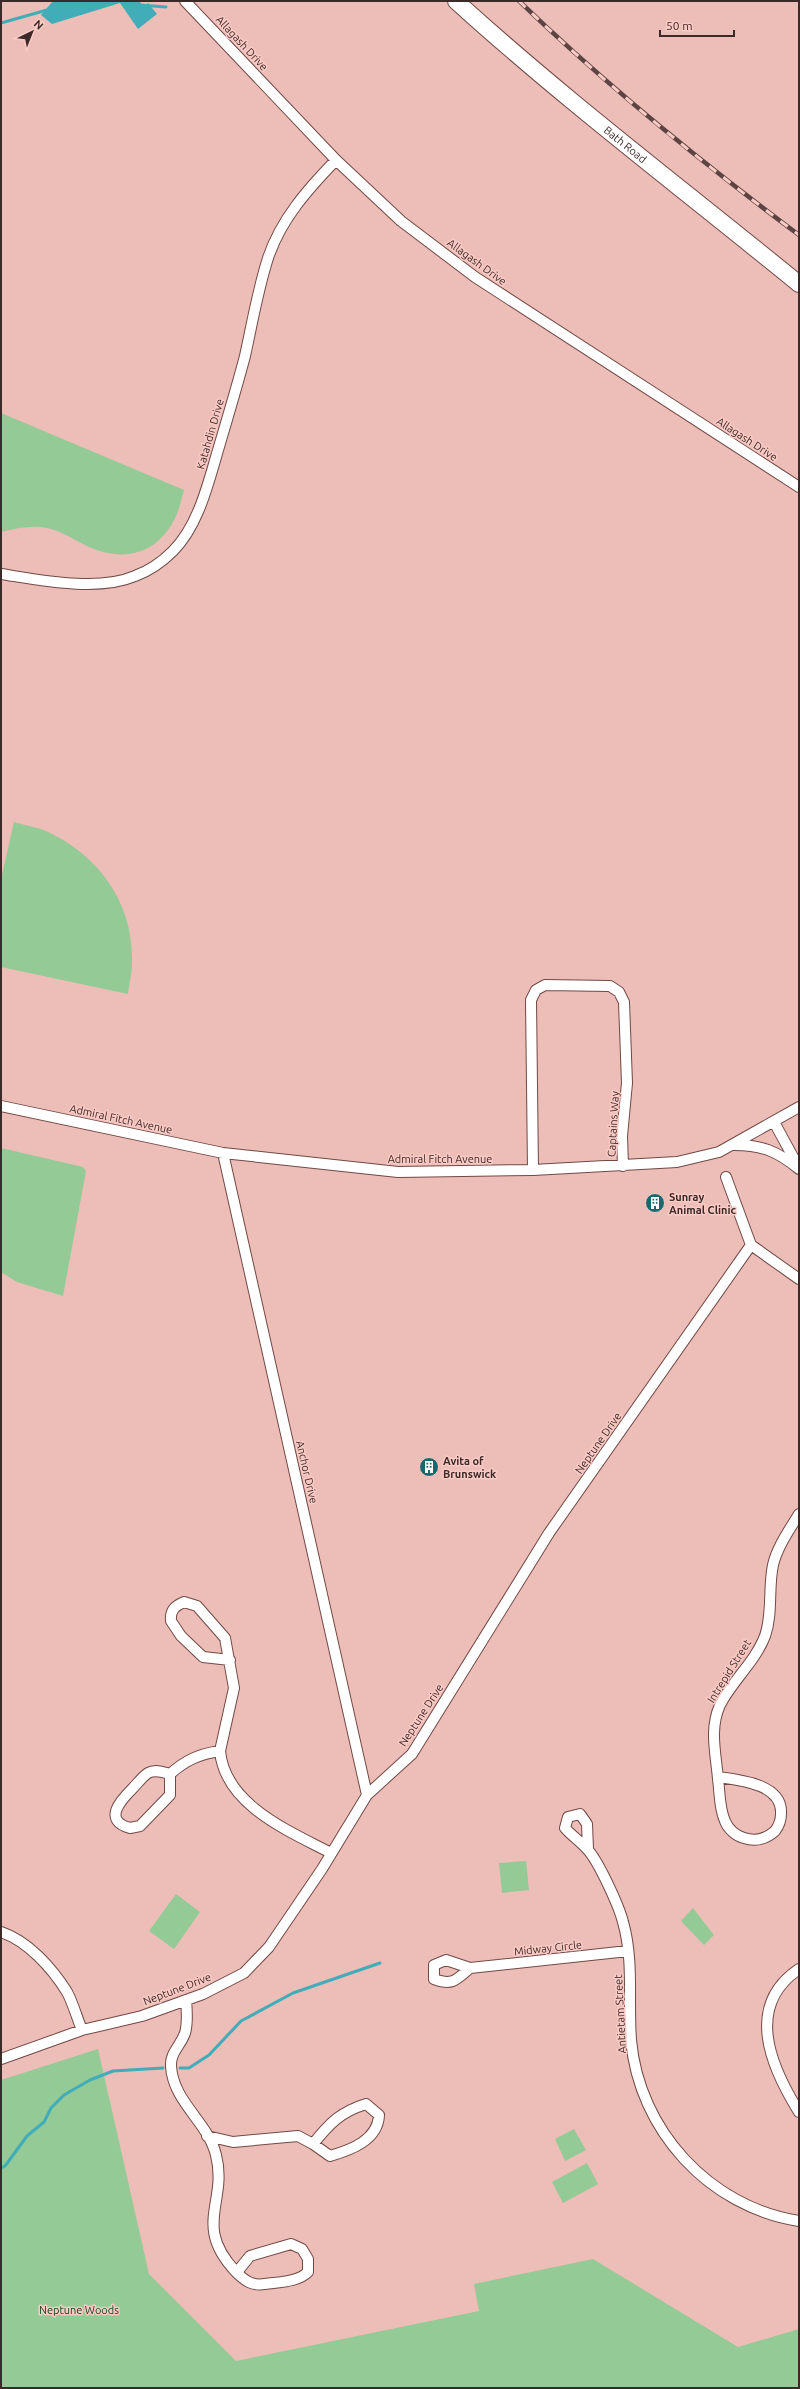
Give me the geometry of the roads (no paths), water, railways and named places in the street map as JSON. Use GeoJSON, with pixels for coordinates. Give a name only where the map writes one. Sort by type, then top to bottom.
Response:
{"type":"FeatureCollection","features":[{"type":"Feature","properties":{"kind":"main road","name":"Bath Road"},"geometry":{"type":"LineString","coordinates":[[456,1],[603,127],[799,284]]}},
{"type":"Feature","properties":{"kind":"street","name":"Allagash Drive"},"geometry":{"type":"LineString","coordinates":[[185,1],[336,160],[401,221],[475,277],[799,487]]}},
{"type":"Feature","properties":{"kind":"street","name":"Katahdin Drive"},"geometry":{"type":"LineString","coordinates":[[1,574],[70,582],[110,582],[134,577],[157,566],[174,550],[191,525],[207,488],[242,368],[268,258],[284,222],[312,184],[336,160]]}},
{"type":"Feature","properties":{"kind":"street","name":"Captains Way"},"geometry":{"type":"LineString","coordinates":[[533,1170],[531,1000],[536,990],[545,985],[610,986],[619,992],[624,1002],[628,1083],[622,1136],[623,1166]]}},
{"type":"Feature","properties":{"kind":"street","name":"Admiral Fitch Avenue"},"geometry":{"type":"LineString","coordinates":[[1,1106],[223,1153],[398,1172],[533,1170],[677,1162],[719,1152],[799,1108]]}},
{"type":"Feature","properties":{"kind":"street"},"geometry":{"type":"LineString","coordinates":[[774,1122],[799,1168]]}},
{"type":"Feature","properties":{"kind":"street"},"geometry":{"type":"LineString","coordinates":[[732,1145],[753,1145],[766,1148],[780,1155],[799,1168]]}},
{"type":"Feature","properties":{"kind":"street","name":"Anchor Drive"},"geometry":{"type":"LineString","coordinates":[[223,1153],[367,1796]]}},
{"type":"Feature","properties":{"kind":"street"},"geometry":{"type":"LineString","coordinates":[[726,1177],[751,1246],[799,1279]]}},
{"type":"Feature","properties":{"kind":"street","name":"Neptune Drive"},"geometry":{"type":"LineString","coordinates":[[1,2059],[82,2030],[142,2016],[186,2000],[244,1973],[269,1947],[367,1796],[412,1754],[549,1533],[751,1246]]}},
{"type":"Feature","properties":{"kind":"street","name":"Intrepid Street"},"geometry":{"type":"LineString","coordinates":[[718,1777],[741,1780],[763,1787],[776,1797],[782,1808],[781,1819],[776,1830],[766,1838],[754,1840],[742,1838],[732,1831],[725,1822],[714,1754],[713,1732],[716,1716],[726,1695],[754,1657],[764,1637],[770,1613],[773,1563],[799,1514]]}},
{"type":"Feature","properties":{"kind":"street"},"geometry":{"type":"LineString","coordinates":[[230,1660],[203,1657],[181,1636],[171,1621],[172,1611],[175,1606],[184,1602],[197,1606],[225,1638],[230,1660],[234,1688],[220,1751],[221,1760],[227,1777],[240,1795],[288,1830],[331,1853]]}},
{"type":"Feature","properties":{"kind":"street"},"geometry":{"type":"LineString","coordinates":[[170,1774],[155,1771],[148,1773],[117,1805],[116,1817],[120,1823],[130,1828],[140,1826],[170,1795],[170,1774],[182,1763],[199,1754],[220,1751]]}},
{"type":"Feature","properties":{"kind":"street","name":"Antietam Street"},"geometry":{"type":"LineString","coordinates":[[588,1849],[620,1912],[628,1951],[631,1980],[631,2039],[637,2074],[648,2107],[666,2138],[689,2165],[716,2188],[746,2206],[780,2218],[799,2221]]}},
{"type":"Feature","properties":{"kind":"street"},"geometry":{"type":"LineString","coordinates":[[1,1932],[33,1952],[50,1969],[67,1993],[82,2030]]}},
{"type":"Feature","properties":{"kind":"street","name":"Midway Circle"},"geometry":{"type":"LineString","coordinates":[[470,1968],[628,1951]]}},
{"type":"Feature","properties":{"kind":"street"},"geometry":{"type":"LineString","coordinates":[[799,1969],[776,1991],[769,2007],[766,2024],[769,2047],[781,2080],[799,2112]]}},
{"type":"Feature","properties":{"kind":"street"},"geometry":{"type":"LineString","coordinates":[[186,2000],[187,2017],[184,2034],[176,2047],[171,2064],[173,2082],[216,2153],[219,2175],[213,2212],[214,2233],[220,2252],[237,2272],[246,2281],[258,2286],[302,2278],[308,2272],[308,2259],[302,2249],[291,2244],[250,2256],[237,2272]]}},
{"type":"Feature","properties":{"kind":"street"},"geometry":{"type":"LineString","coordinates":[[207,2136],[233,2142],[298,2136],[330,2156],[348,2151],[369,2137],[378,2126],[379,2114],[366,2104],[357,2107],[331,2122],[313,2144]]}},
{"type":"Feature","properties":{"kind":"water"},"geometry":{"type":"Polygon","coordinates":[[[53,1],[139,1],[144,7],[148,3],[157,14],[138,29],[120,3],[52,24],[41,15],[53,1]]]}},
{"type":"Feature","properties":{"kind":"waterway"},"geometry":{"type":"LineString","coordinates":[[140,5],[166,7]]}},
{"type":"Feature","properties":{"kind":"waterway"},"geometry":{"type":"LineString","coordinates":[[1,23],[47,10]]}},
{"type":"Feature","properties":{"kind":"waterway"},"geometry":{"type":"LineString","coordinates":[[180,2068],[189,2068],[209,2055],[241,2021],[293,1993],[380,1963]]}},
{"type":"Feature","properties":{"kind":"waterway"},"geometry":{"type":"LineString","coordinates":[[1,2168],[5,2166],[27,2136],[44,2122],[51,2108],[64,2095],[90,2080],[113,2071],[163,2068]]}},
{"type":"Feature","properties":{"kind":"railway"},"geometry":{"type":"LineString","coordinates":[[519,1],[620,93],[726,180],[799,235]]}},
{"type":"Feature","properties":{"kind":"place","name":"Sunray Animal Clinic"},"geometry":{"type":"Point","coordinates":[655,1203]}},
{"type":"Feature","properties":{"kind":"place","name":"Avita of Brunswick"},"geometry":{"type":"Point","coordinates":[429,1467]}},
{"type":"Feature","properties":{"kind":"park label","name":"Neptune Woods"},"geometry":{"type":"Point","coordinates":[79,2310]}}]}
